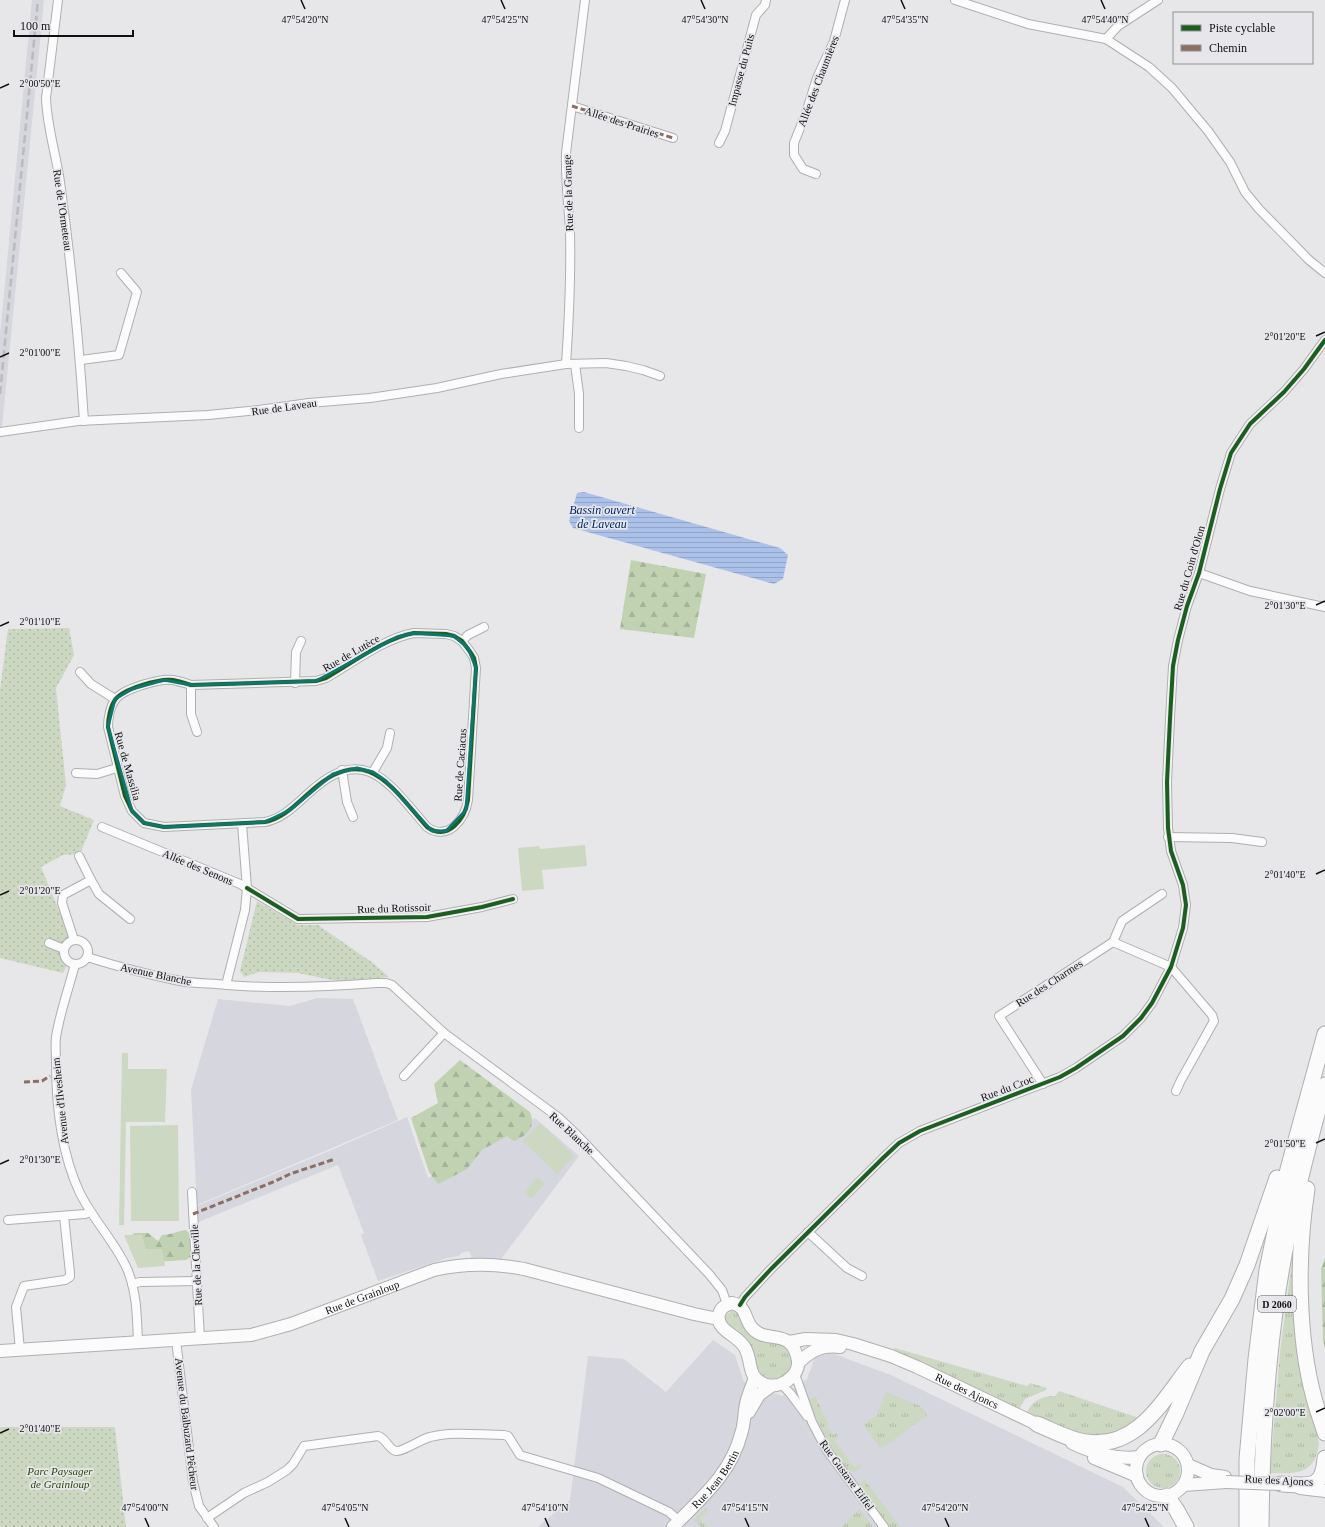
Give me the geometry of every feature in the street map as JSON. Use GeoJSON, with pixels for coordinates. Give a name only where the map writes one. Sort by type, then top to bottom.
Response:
{"type":"FeatureCollection","features":[{"type":"Feature","properties":{"kind":"highway","name":"D 2060"},"geometry":{"type":"LineString","coordinates":[[1247,1527],[1247,1459],[1256,1359],[1267,1270],[1288,1169],[1325,1034]]}},
{"type":"Feature","properties":{"kind":"highway","name":"D 2060"},"geometry":{"type":"LineString","coordinates":[[1261,1527],[1262,1458],[1270,1357],[1279,1288],[1292,1214],[1325,1085]]}},
{"type":"Feature","properties":{"kind":"highway"},"geometry":{"type":"LineString","coordinates":[[1161,1444],[1176,1413],[1202,1351],[1232,1299],[1248,1265],[1280,1170],[1289,1137],[1296,1118],[1305,1103]]}},
{"type":"Feature","properties":{"kind":"highway"},"geometry":{"type":"LineString","coordinates":[[1325,1107],[1315,1145],[1306,1195],[1300,1265],[1302,1317],[1306,1353],[1316,1413],[1325,1453]]}},
{"type":"Feature","properties":{"kind":"highway"},"geometry":{"type":"LineString","coordinates":[[1037,1424],[1076,1440],[1086,1442],[1103,1443],[1124,1437],[1144,1423],[1202,1351]]}},
{"type":"Feature","properties":{"kind":"highway"},"geometry":{"type":"LineString","coordinates":[[1314,1399],[1325,1433]]}},
{"type":"Feature","properties":{"kind":"highway"},"geometry":{"type":"LineString","coordinates":[[1281,1482],[1323,1485],[1322,1474],[1325,1458]]}},
{"type":"Feature","properties":{"kind":"highway"},"geometry":{"type":"LineString","coordinates":[[1166,1496],[1176,1509],[1186,1527]]}},
{"type":"Feature","properties":{"kind":"street","name":"Rue de l'Ormeteau"},"geometry":{"type":"LineString","coordinates":[[58,0],[46,98],[46,112],[60,181],[81,360],[84,421]]}},
{"type":"Feature","properties":{"kind":"street","name":"Rue de la Grange"},"geometry":{"type":"LineString","coordinates":[[566,364],[571,284],[570,232],[566,168],[585,0]]}},
{"type":"Feature","properties":{"kind":"street","name":"Impasse du Puits"},"geometry":{"type":"LineString","coordinates":[[719,143],[725,131],[756,15],[765,4],[766,0]]}},
{"type":"Feature","properties":{"kind":"street","name":"Allée des Chaumières"},"geometry":{"type":"LineString","coordinates":[[816,174],[803,169],[794,155],[794,143],[806,113],[817,78],[834,41],[845,0]]}},
{"type":"Feature","properties":{"kind":"street"},"geometry":{"type":"LineString","coordinates":[[955,0],[1028,24],[1106,39],[1149,67],[1187,104],[1224,152],[1245,192],[1259,209],[1309,260],[1325,273]]}},
{"type":"Feature","properties":{"kind":"street"},"geometry":{"type":"LineString","coordinates":[[1106,39],[1118,26],[1158,0]]}},
{"type":"Feature","properties":{"kind":"street","name":"Allée des Prairies"},"geometry":{"type":"LineString","coordinates":[[572,106],[673,138]]}},
{"type":"Feature","properties":{"kind":"street"},"geometry":{"type":"LineString","coordinates":[[81,360],[119,355],[137,292],[120,273]]}},
{"type":"Feature","properties":{"kind":"street","name":"Rue du Coin d'Olon"},"geometry":{"type":"LineString","coordinates":[[1168,837],[1167,782],[1173,666],[1187,606],[1199,573],[1221,483],[1231,453],[1250,424],[1284,392],[1325,340]]}},
{"type":"Feature","properties":{"kind":"street","name":"Rue de Laveau"},"geometry":{"type":"LineString","coordinates":[[0,432],[84,421],[208,415],[258,410],[309,402],[370,398],[437,388],[501,374],[566,364],[606,363],[643,370],[660,376]]}},
{"type":"Feature","properties":{"kind":"street"},"geometry":{"type":"LineString","coordinates":[[575,364],[579,394],[579,428]]}},
{"type":"Feature","properties":{"kind":"street"},"geometry":{"type":"LineString","coordinates":[[1199,573],[1250,591],[1325,607]]}},
{"type":"Feature","properties":{"kind":"street"},"geometry":{"type":"LineString","coordinates":[[462,641],[468,635],[484,627]]}},
{"type":"Feature","properties":{"kind":"street","name":"Rue de Lutèce"},"geometry":{"type":"LineString","coordinates":[[191,685],[270,682],[295,683],[316,681],[326,678],[390,640],[404,635],[414,633],[446,634],[462,641]]}},
{"type":"Feature","properties":{"kind":"street"},"geometry":{"type":"LineString","coordinates":[[295,683],[296,652],[301,641]]}},
{"type":"Feature","properties":{"kind":"street","name":"Rue de Caciacus"},"geometry":{"type":"LineString","coordinates":[[242,824],[274,820],[290,810],[321,782],[333,774],[342,770],[357,768],[373,772],[396,791],[432,831],[446,831],[462,817],[466,810],[468,800],[476,668],[471,653],[462,641]]}},
{"type":"Feature","properties":{"kind":"street"},"geometry":{"type":"LineString","coordinates":[[80,672],[91,684],[115,699],[132,689],[154,681],[172,680],[191,685],[191,714],[197,732]]}},
{"type":"Feature","properties":{"kind":"street","name":"Rue de Massilia"},"geometry":{"type":"LineString","coordinates":[[115,699],[108,720],[108,727],[117,768],[132,811],[144,823],[164,827],[242,824]]}},
{"type":"Feature","properties":{"kind":"street"},"geometry":{"type":"LineString","coordinates":[[373,772],[387,748],[390,733]]}},
{"type":"Feature","properties":{"kind":"street"},"geometry":{"type":"LineString","coordinates":[[76,773],[97,774],[117,768]]}},
{"type":"Feature","properties":{"kind":"street"},"geometry":{"type":"LineString","coordinates":[[342,770],[346,802],[353,816]]}},
{"type":"Feature","properties":{"kind":"street"},"geometry":{"type":"LineString","coordinates":[[242,824],[247,888]]}},
{"type":"Feature","properties":{"kind":"street","name":"Allée des Senons"},"geometry":{"type":"LineString","coordinates":[[102,827],[247,888],[245,910],[226,985]]}},
{"type":"Feature","properties":{"kind":"street"},"geometry":{"type":"LineString","coordinates":[[1168,837],[1232,838],[1262,842]]}},
{"type":"Feature","properties":{"kind":"street","name":"Rue du Croc"},"geometry":{"type":"LineString","coordinates":[[740,1305],[745,1297],[771,1269],[899,1143],[920,1131],[1060,1077],[1123,1036],[1141,1018],[1152,1003],[1171,968],[1183,928],[1186,905],[1183,885],[1168,837]]}},
{"type":"Feature","properties":{"kind":"street"},"geometry":{"type":"LineString","coordinates":[[79,856],[102,898],[130,920]]}},
{"type":"Feature","properties":{"kind":"street"},"geometry":{"type":"LineString","coordinates":[[73,936],[64,949],[65,958],[75,964],[82,963],[87,957],[87,946],[73,936],[62,903],[63,895],[91,880]]}},
{"type":"Feature","properties":{"kind":"street","name":"Rue du Rotissoir"},"geometry":{"type":"LineString","coordinates":[[247,888],[298,919],[427,917],[482,907],[513,899]]}},
{"type":"Feature","properties":{"kind":"street"},"geometry":{"type":"LineString","coordinates":[[1162,894],[1122,921],[1113,942],[1171,968],[1212,1015],[1214,1021],[1176,1091]]}},
{"type":"Feature","properties":{"kind":"street","name":"Rue des Charmes"},"geometry":{"type":"LineString","coordinates":[[1043,1084],[999,1016],[1113,942]]}},
{"type":"Feature","properties":{"kind":"street"},"geometry":{"type":"LineString","coordinates":[[49,943],[64,949]]}},
{"type":"Feature","properties":{"kind":"street","name":"Avenue Blanche"},"geometry":{"type":"LineString","coordinates":[[87,957],[128,969],[176,980],[210,984],[248,987],[300,987],[386,983],[392,985]]}},
{"type":"Feature","properties":{"kind":"street","name":"Avenue d'Ilvesheim"},"geometry":{"type":"LineString","coordinates":[[75,964],[55,1039],[56,1076],[63,1140],[79,1191],[90,1212],[121,1258],[132,1284],[135,1296],[138,1343]]}},
{"type":"Feature","properties":{"kind":"street","name":"Rue Blanche"},"geometry":{"type":"LineString","coordinates":[[392,985],[444,1033],[558,1117],[576,1134],[709,1274],[722,1290],[727,1304]]}},
{"type":"Feature","properties":{"kind":"street"},"geometry":{"type":"LineString","coordinates":[[404,1076],[444,1033]]}},
{"type":"Feature","properties":{"kind":"street","name":"Rue de la Cheville"},"geometry":{"type":"LineString","coordinates":[[192,1192],[200,1339]]}},
{"type":"Feature","properties":{"kind":"street"},"geometry":{"type":"LineString","coordinates":[[8,1220],[85,1214],[90,1212]]}},
{"type":"Feature","properties":{"kind":"street"},"geometry":{"type":"LineString","coordinates":[[20,1350],[16,1307],[24,1286],[65,1280],[70,1277],[64,1216]]}},
{"type":"Feature","properties":{"kind":"street"},"geometry":{"type":"LineString","coordinates":[[808,1232],[846,1268],[862,1276]]}},
{"type":"Feature","properties":{"kind":"street","name":"Rue de Grainloup"},"geometry":{"type":"LineString","coordinates":[[0,1351],[251,1335],[278,1329],[418,1275],[451,1266],[476,1264],[507,1266],[524,1269],[718,1319]]}},
{"type":"Feature","properties":{"kind":"street"},"geometry":{"type":"LineString","coordinates":[[132,1284],[140,1282],[197,1281]]}},
{"type":"Feature","properties":{"kind":"street"},"geometry":{"type":"LineString","coordinates":[[776,1385],[764,1384],[755,1378],[750,1370],[745,1348],[735,1336],[722,1328],[718,1319],[720,1310],[727,1304],[732,1303],[740,1305],[752,1328],[761,1334],[783,1338],[789,1342],[796,1353],[797,1369]]}},
{"type":"Feature","properties":{"kind":"street","name":"Rue des Ajoncs"},"geometry":{"type":"LineString","coordinates":[[789,1342],[806,1339],[825,1339],[853,1344],[917,1367],[1094,1453],[1124,1459],[1139,1457]]}},
{"type":"Feature","properties":{"kind":"street","name":"Avenue du Balbuzard Pêcheur"},"geometry":{"type":"LineString","coordinates":[[176,1340],[193,1482],[199,1506],[214,1527]]}},
{"type":"Feature","properties":{"kind":"street","name":"Rue des Ajoncs"},"geometry":{"type":"LineString","coordinates":[[776,1385],[797,1369],[809,1352],[818,1349],[830,1346],[871,1354],[892,1362],[1093,1458],[1137,1476]]}},
{"type":"Feature","properties":{"kind":"street","name":"Rue Gustave Eiffel"},"geometry":{"type":"LineString","coordinates":[[797,1369],[812,1422]]}},
{"type":"Feature","properties":{"kind":"street","name":"Rue Jean Bertin"},"geometry":{"type":"LineString","coordinates":[[676,1524],[725,1472],[731,1461],[741,1436],[745,1409],[755,1378]]}},
{"type":"Feature","properties":{"kind":"street","name":"Rue Jean Bertin"},"geometry":{"type":"LineString","coordinates":[[744,1422],[759,1395],[776,1385]]}},
{"type":"Feature","properties":{"kind":"street","name":"Rue Gustave Eiffel"},"geometry":{"type":"LineString","coordinates":[[776,1385],[790,1393],[812,1422],[826,1449],[884,1527]]}},
{"type":"Feature","properties":{"kind":"street"},"geometry":{"type":"LineString","coordinates":[[207,1518],[244,1493],[268,1482],[287,1470],[293,1464],[304,1446],[378,1436],[383,1439],[389,1447],[400,1451],[420,1440],[448,1434],[508,1436],[520,1455],[598,1478],[669,1512],[674,1518],[676,1524]]}},
{"type":"Feature","properties":{"kind":"street"},"geometry":{"type":"LineString","coordinates":[[1161,1444],[1170,1445],[1184,1456],[1188,1465],[1188,1475],[1184,1485],[1173,1494],[1166,1496],[1151,1494],[1140,1483],[1137,1476],[1137,1463],[1139,1457],[1145,1450],[1153,1446],[1161,1444]]}},
{"type":"Feature","properties":{"kind":"street","name":"Rue des Ajoncs"},"geometry":{"type":"LineString","coordinates":[[1188,1465],[1226,1480]]}},
{"type":"Feature","properties":{"kind":"street","name":"Rue des Ajoncs"},"geometry":{"type":"LineString","coordinates":[[1184,1485],[1226,1480],[1281,1482]]}},
{"type":"Feature","properties":{"kind":"highlighted area"},"geometry":{"type":"Polygon","coordinates":[[[414,633],[454,636],[468,648],[476,668],[466,810],[446,831],[432,831],[386,781],[373,772],[357,768],[333,774],[290,810],[265,822],[164,827],[144,823],[132,811],[108,727],[115,699],[132,689],[164,680],[191,685],[316,681],[397,637],[414,633]]]}},
{"type":"Feature","properties":{"kind":"shaded area"},"geometry":{"type":"Polygon","coordinates":[[[32,0],[44,0],[2,427],[0,427],[0,336],[32,0]]]}},
{"type":"Feature","properties":{"kind":"shaded area"},"geometry":{"type":"Polygon","coordinates":[[[317,998],[353,999],[398,1120],[197,1205],[191,1090],[218,999],[290,1006],[317,998]]]}},
{"type":"Feature","properties":{"kind":"shaded area"},"geometry":{"type":"Polygon","coordinates":[[[407,1117],[428,1178],[535,1118],[579,1156],[501,1259],[472,1259],[469,1251],[461,1253],[459,1256],[447,1258],[378,1281],[361,1235],[364,1233],[338,1165],[198,1222],[197,1206],[407,1117]]]}},
{"type":"Feature","properties":{"kind":"shaded area"},"geometry":{"type":"Polygon","coordinates":[[[713,1340],[735,1355],[744,1382],[782,1396],[807,1379],[815,1357],[832,1353],[893,1376],[1123,1487],[1164,1527],[538,1527],[570,1500],[588,1356],[624,1359],[666,1392],[713,1340]]]}},
{"type":"Feature","properties":{"kind":"green space"},"geometry":{"type":"Polygon","coordinates":[[[631,560],[706,574],[694,638],[620,629],[631,560]]]}},
{"type":"Feature","properties":{"kind":"green space"},"geometry":{"type":"Polygon","coordinates":[[[69,628],[74,655],[56,688],[66,785],[60,806],[94,820],[80,854],[63,855],[41,867],[70,937],[63,943],[59,952],[63,961],[67,965],[63,973],[0,958],[0,690],[8,629],[69,628]]]}},
{"type":"Feature","properties":{"kind":"green space"},"geometry":{"type":"Polygon","coordinates":[[[585,845],[587,866],[542,870],[544,889],[522,891],[518,848],[539,846],[540,849],[585,845]]]}},
{"type":"Feature","properties":{"kind":"green space"},"geometry":{"type":"Polygon","coordinates":[[[257,901],[298,925],[318,925],[373,963],[389,977],[337,981],[298,973],[259,972],[244,977],[240,971],[257,901]]]}},
{"type":"Feature","properties":{"kind":"green space"},"geometry":{"type":"Polygon","coordinates":[[[122,1053],[128,1053],[128,1069],[167,1069],[165,1122],[126,1122],[124,1225],[119,1225],[122,1053]]]}},
{"type":"Feature","properties":{"kind":"green space"},"geometry":{"type":"Polygon","coordinates":[[[460,1060],[530,1112],[532,1122],[530,1130],[519,1139],[514,1141],[507,1136],[482,1150],[467,1169],[438,1184],[429,1172],[411,1118],[438,1103],[434,1084],[460,1060]]]}},
{"type":"Feature","properties":{"kind":"green space"},"geometry":{"type":"Polygon","coordinates":[[[540,1123],[574,1156],[557,1174],[523,1141],[540,1123]]]}},
{"type":"Feature","properties":{"kind":"green space"},"geometry":{"type":"Polygon","coordinates":[[[178,1125],[179,1221],[131,1221],[130,1126],[178,1125]]]}},
{"type":"Feature","properties":{"kind":"green space"},"geometry":{"type":"Polygon","coordinates":[[[538,1177],[545,1184],[531,1199],[524,1192],[538,1177]]]}},
{"type":"Feature","properties":{"kind":"green space"},"geometry":{"type":"Polygon","coordinates":[[[186,1230],[190,1234],[192,1256],[186,1260],[154,1262],[130,1237],[134,1233],[148,1233],[158,1241],[162,1235],[186,1230]]]}},
{"type":"Feature","properties":{"kind":"green space"},"geometry":{"type":"Polygon","coordinates":[[[1296,1230],[1304,1375],[1319,1444],[1317,1454],[1313,1462],[1308,1467],[1295,1472],[1270,1473],[1280,1352],[1296,1230]]]}},
{"type":"Feature","properties":{"kind":"green space"},"geometry":{"type":"Polygon","coordinates":[[[124,1235],[142,1235],[146,1249],[162,1249],[165,1266],[138,1268],[124,1235]]]}},
{"type":"Feature","properties":{"kind":"green space"},"geometry":{"type":"Polygon","coordinates":[[[1325,1258],[1325,1348],[1323,1341],[1321,1269],[1325,1258]]]}},
{"type":"Feature","properties":{"kind":"green space"},"geometry":{"type":"Polygon","coordinates":[[[732,1311],[736,1311],[785,1346],[793,1358],[786,1374],[780,1377],[771,1378],[765,1377],[760,1372],[750,1345],[746,1339],[725,1320],[726,1315],[732,1311]]]}},
{"type":"Feature","properties":{"kind":"green space"},"geometry":{"type":"Polygon","coordinates":[[[895,1348],[1027,1386],[1030,1383],[1047,1388],[1046,1390],[1025,1399],[1018,1411],[893,1352],[895,1348]]]}},
{"type":"Feature","properties":{"kind":"green space"},"geometry":{"type":"Polygon","coordinates":[[[1059,1391],[1142,1419],[1125,1433],[1089,1439],[1027,1414],[1031,1406],[1038,1400],[1055,1396],[1059,1391]]]}},
{"type":"Feature","properties":{"kind":"green space"},"geometry":{"type":"Polygon","coordinates":[[[886,1392],[920,1406],[927,1414],[881,1449],[863,1425],[877,1415],[886,1392]]]}},
{"type":"Feature","properties":{"kind":"green space"},"geometry":{"type":"Polygon","coordinates":[[[816,1397],[829,1424],[827,1426],[833,1435],[837,1433],[839,1436],[834,1440],[854,1467],[860,1464],[860,1468],[857,1470],[848,1471],[830,1446],[807,1399],[816,1397]]]}},
{"type":"Feature","properties":{"kind":"green space","name":"Parc Paysager de Grainloup"},"geometry":{"type":"Polygon","coordinates":[[[0,1427],[115,1427],[126,1527],[0,1527],[0,1427]]]}},
{"type":"Feature","properties":{"kind":"green space"},"geometry":{"type":"Polygon","coordinates":[[[1160,1454],[1166,1454],[1170,1455],[1177,1461],[1180,1471],[1179,1478],[1173,1485],[1166,1488],[1160,1488],[1156,1487],[1149,1481],[1146,1474],[1146,1468],[1147,1464],[1153,1457],[1160,1454]]]}},
{"type":"Feature","properties":{"kind":"green space"},"geometry":{"type":"Polygon","coordinates":[[[865,1480],[900,1527],[890,1527],[858,1485],[865,1480]]]}},
{"type":"Feature","properties":{"kind":"green space"},"geometry":{"type":"Polygon","coordinates":[[[706,1507],[708,1510],[700,1519],[708,1527],[701,1527],[694,1520],[706,1507]]]}},
{"type":"Feature","properties":{"kind":"green space"},"geometry":{"type":"Polygon","coordinates":[[[859,1509],[873,1527],[842,1527],[859,1509]]]}},
{"type":"Feature","properties":{"kind":"water","name":"Bassin ouvert de Laveau"},"geometry":{"type":"Polygon","coordinates":[[[584,492],[780,548],[788,555],[783,579],[774,584],[573,528],[569,521],[577,493],[584,492]]]}},
{"type":"Feature","properties":{"kind":"railway"},"geometry":{"type":"LineString","coordinates":[[0,394],[38,0]]}},
{"type":"Feature","properties":{"kind":"marked path"},"geometry":{"type":"LineString","coordinates":[[572,106],[673,138]]}},
{"type":"Feature","properties":{"kind":"marked path"},"geometry":{"type":"LineString","coordinates":[[24,1082],[42,1081],[50,1076]]}},
{"type":"Feature","properties":{"kind":"marked path"},"geometry":{"type":"LineString","coordinates":[[193,1214],[290,1174],[335,1159]]}},
{"type":"Feature","properties":{"kind":"cycle path"},"geometry":{"type":"LineString","coordinates":[[740,1305],[745,1297],[771,1269],[899,1143],[920,1131],[1060,1077],[1123,1036],[1141,1018],[1152,1003],[1171,967],[1183,928],[1186,905],[1183,885],[1171,851],[1168,828],[1167,782],[1170,719],[1173,666],[1178,640],[1187,606],[1199,573],[1220,489],[1231,453],[1250,424],[1284,392],[1304,369],[1325,340]]}},
{"type":"Feature","properties":{"kind":"cycle path"},"geometry":{"type":"LineString","coordinates":[[414,633],[446,634],[454,636],[462,641],[471,653],[474,658],[476,668],[468,800],[459,821],[448,830],[442,832],[435,831],[427,827],[388,784],[375,775],[361,770],[346,770],[329,777],[284,814],[265,822],[164,827],[144,823],[132,811],[125,796],[108,727],[108,720],[113,703],[125,692],[142,685],[167,680],[175,680],[191,685],[316,681],[326,678],[380,645],[414,633]]}},
{"type":"Feature","properties":{"kind":"cycle path"},"geometry":{"type":"LineString","coordinates":[[247,888],[298,919],[427,917],[482,907],[513,899]]}}]}
